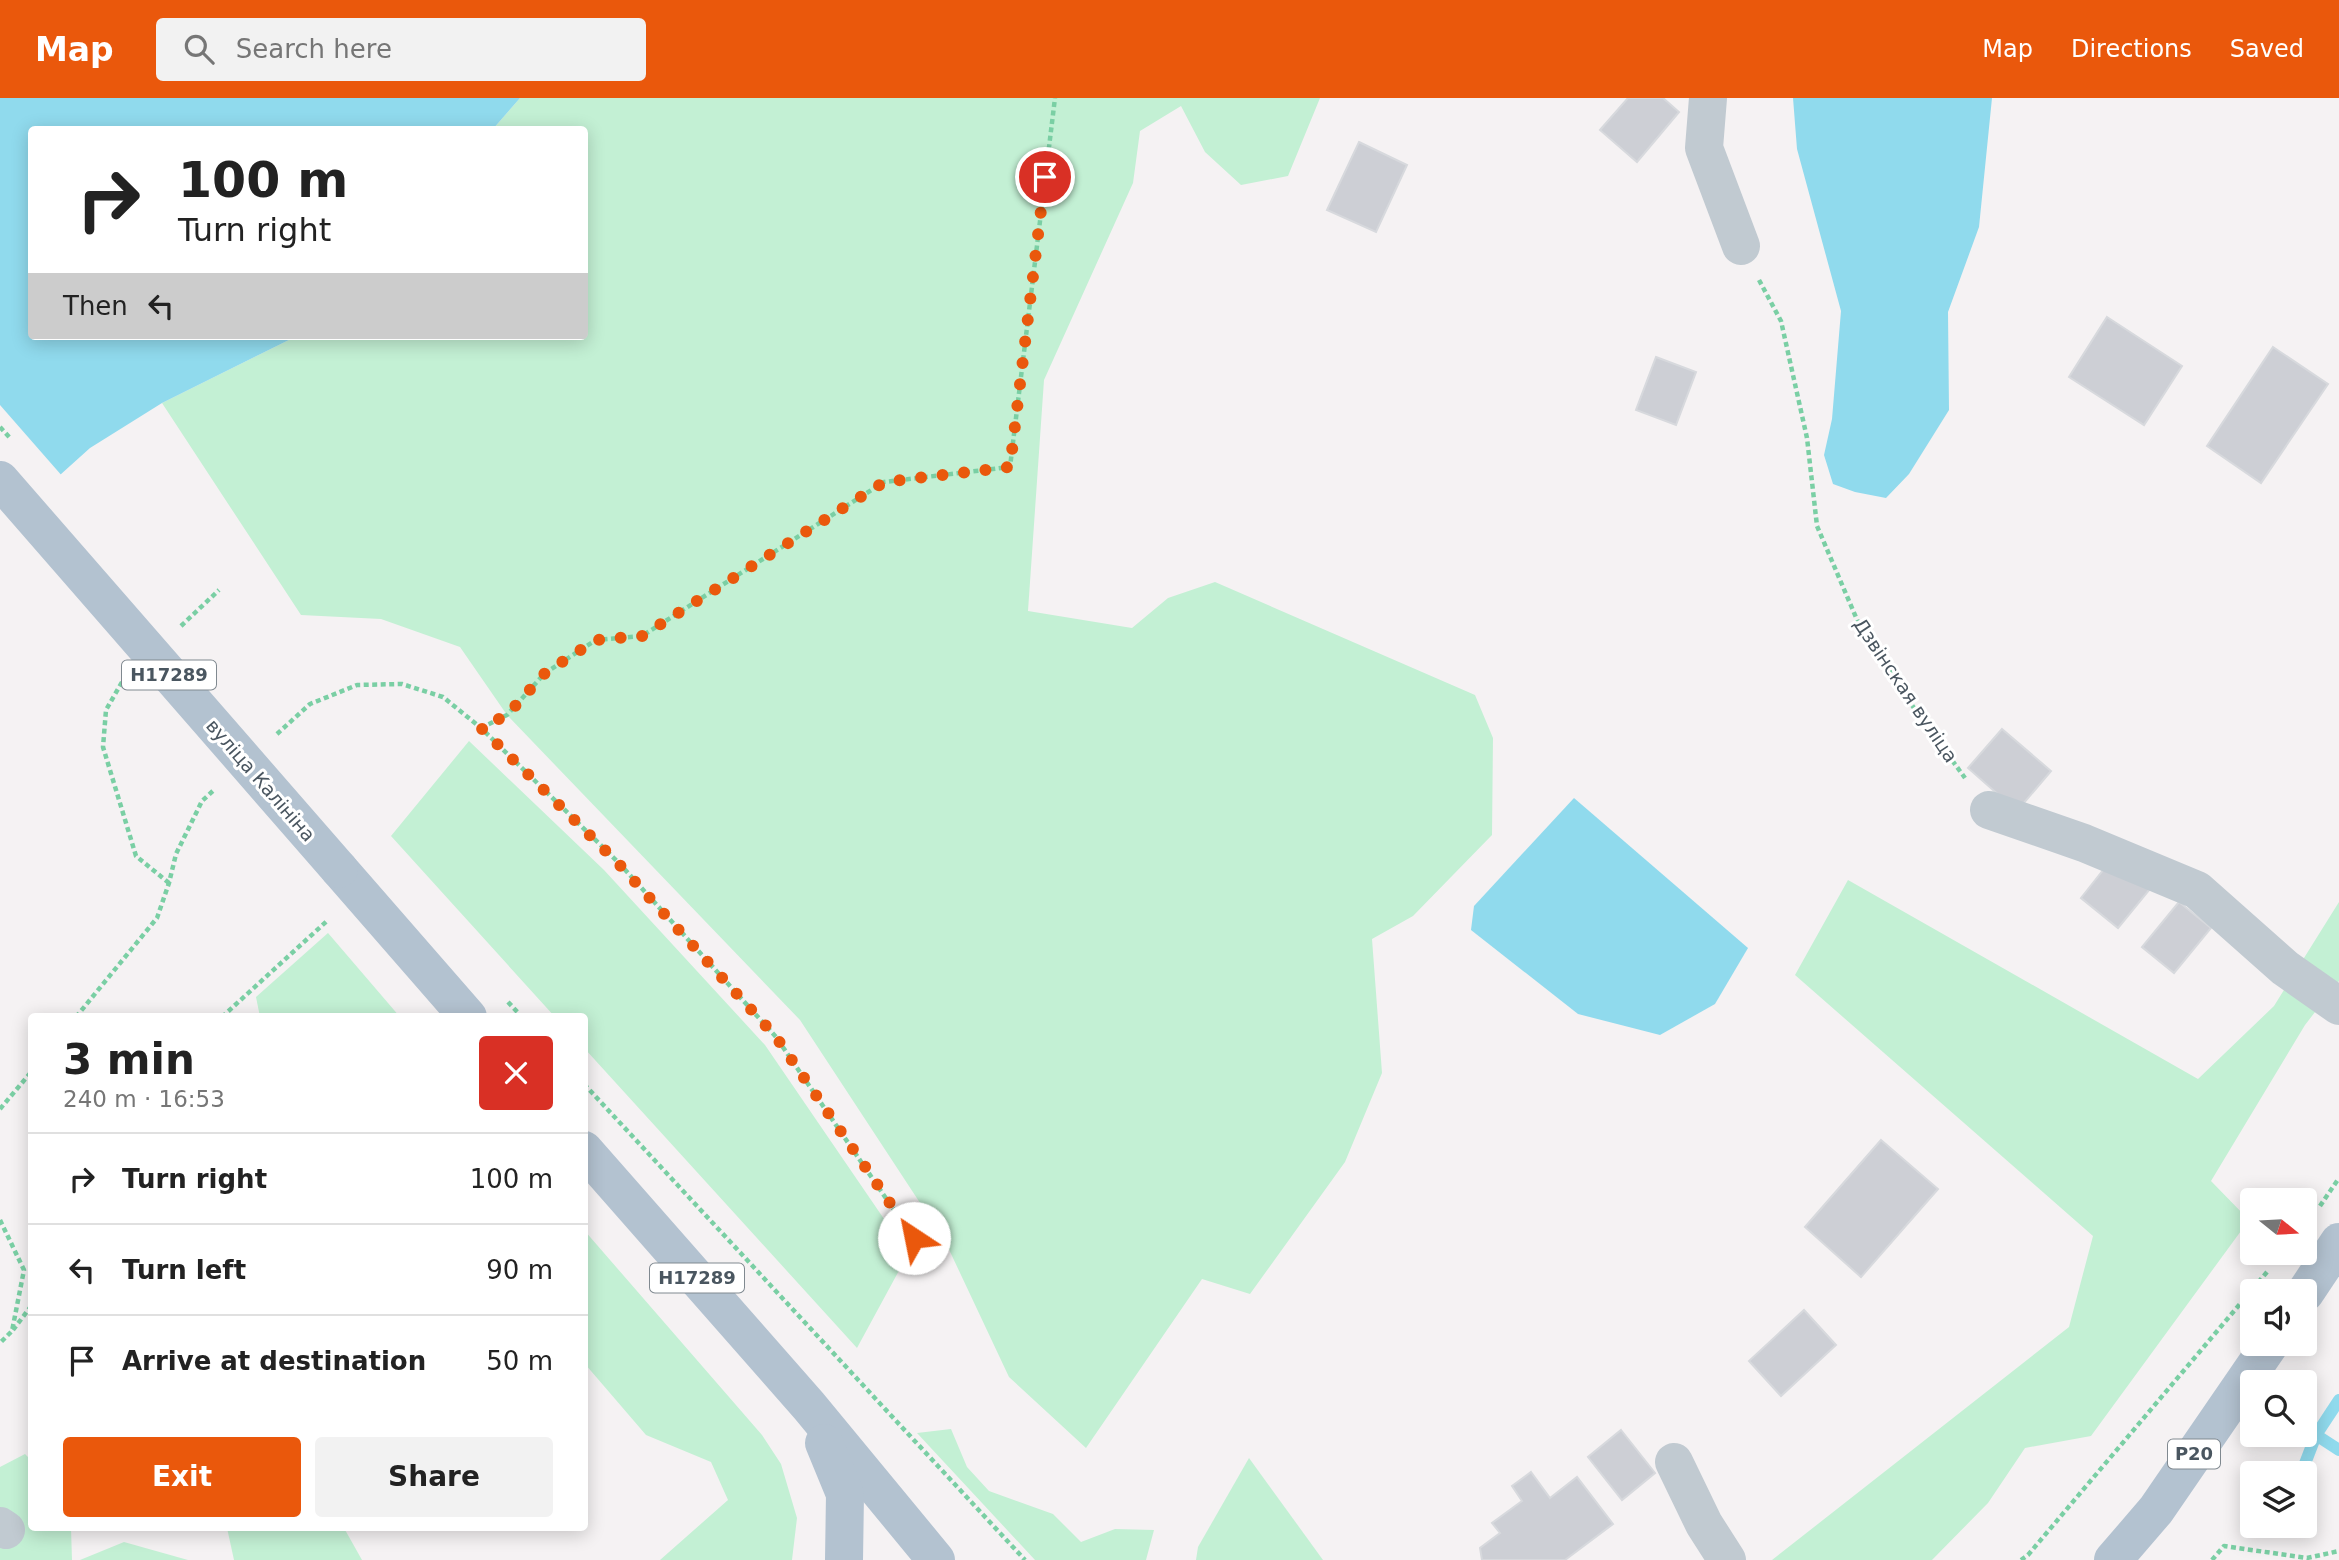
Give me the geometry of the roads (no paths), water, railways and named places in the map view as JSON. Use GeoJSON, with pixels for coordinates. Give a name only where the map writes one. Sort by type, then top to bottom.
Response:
{"type":"FeatureCollection","features":[{"type":"Feature","properties":{"kind":"main road","name":"вуліца Калініна"},"geometry":{"type":"LineString","coordinates":[[0,480],[464,1013]]}},
{"type":"Feature","properties":{"kind":"main road","name":"Н17289"},"geometry":{"type":"LineString","coordinates":[[588,1155],[809,1406],[936,1560]]}},
{"type":"Feature","properties":{"kind":"main road"},"geometry":{"type":"LineString","coordinates":[[2314,1279],[2339,1242]]}},
{"type":"Feature","properties":{"kind":"main road","name":"Р20"},"geometry":{"type":"LineString","coordinates":[[2113,1560],[2156,1510],[2262,1356]]}},
{"type":"Feature","properties":{"kind":"main road","name":"Н17289"},"geometry":{"type":"LineString","coordinates":[[809,1406],[845,1493],[844,1560]]}},
{"type":"Feature","properties":{"kind":"street"},"geometry":{"type":"LineString","coordinates":[[1708,98],[1704,148],[1741,246]]}},
{"type":"Feature","properties":{"kind":"street"},"geometry":{"type":"LineString","coordinates":[[1989,810],[2084,843],[2197,890],[2285,968],[2339,1006]]}},
{"type":"Feature","properties":{"kind":"street"},"geometry":{"type":"LineString","coordinates":[[1674,1462],[1704,1524],[1727,1560]]}},
{"type":"Feature","properties":{"kind":"water"},"geometry":{"type":"Polygon","coordinates":[[[0,98],[520,98],[496,126],[28,126],[28,340],[289,340],[162,403],[90,448],[0,529],[0,98]]]}},
{"type":"Feature","properties":{"kind":"water"},"geometry":{"type":"Polygon","coordinates":[[[1793,98],[1992,98],[1979,227],[1948,312],[1949,410],[1909,474],[1886,498],[1855,492],[1833,484],[1824,455],[1832,419],[1841,311],[1797,149],[1793,98]]]}},
{"type":"Feature","properties":{"kind":"water"},"geometry":{"type":"Polygon","coordinates":[[[1574,798],[1748,948],[1715,1004],[1660,1035],[1578,1014],[1471,930],[1474,906],[1574,798]]]}},
{"type":"Feature","properties":{"kind":"waterway"},"geometry":{"type":"LineString","coordinates":[[2306,1461],[2316,1435],[2339,1400]]}},
{"type":"Feature","properties":{"kind":"waterway"},"geometry":{"type":"LineString","coordinates":[[2317,1436],[2339,1450]]}}]}
